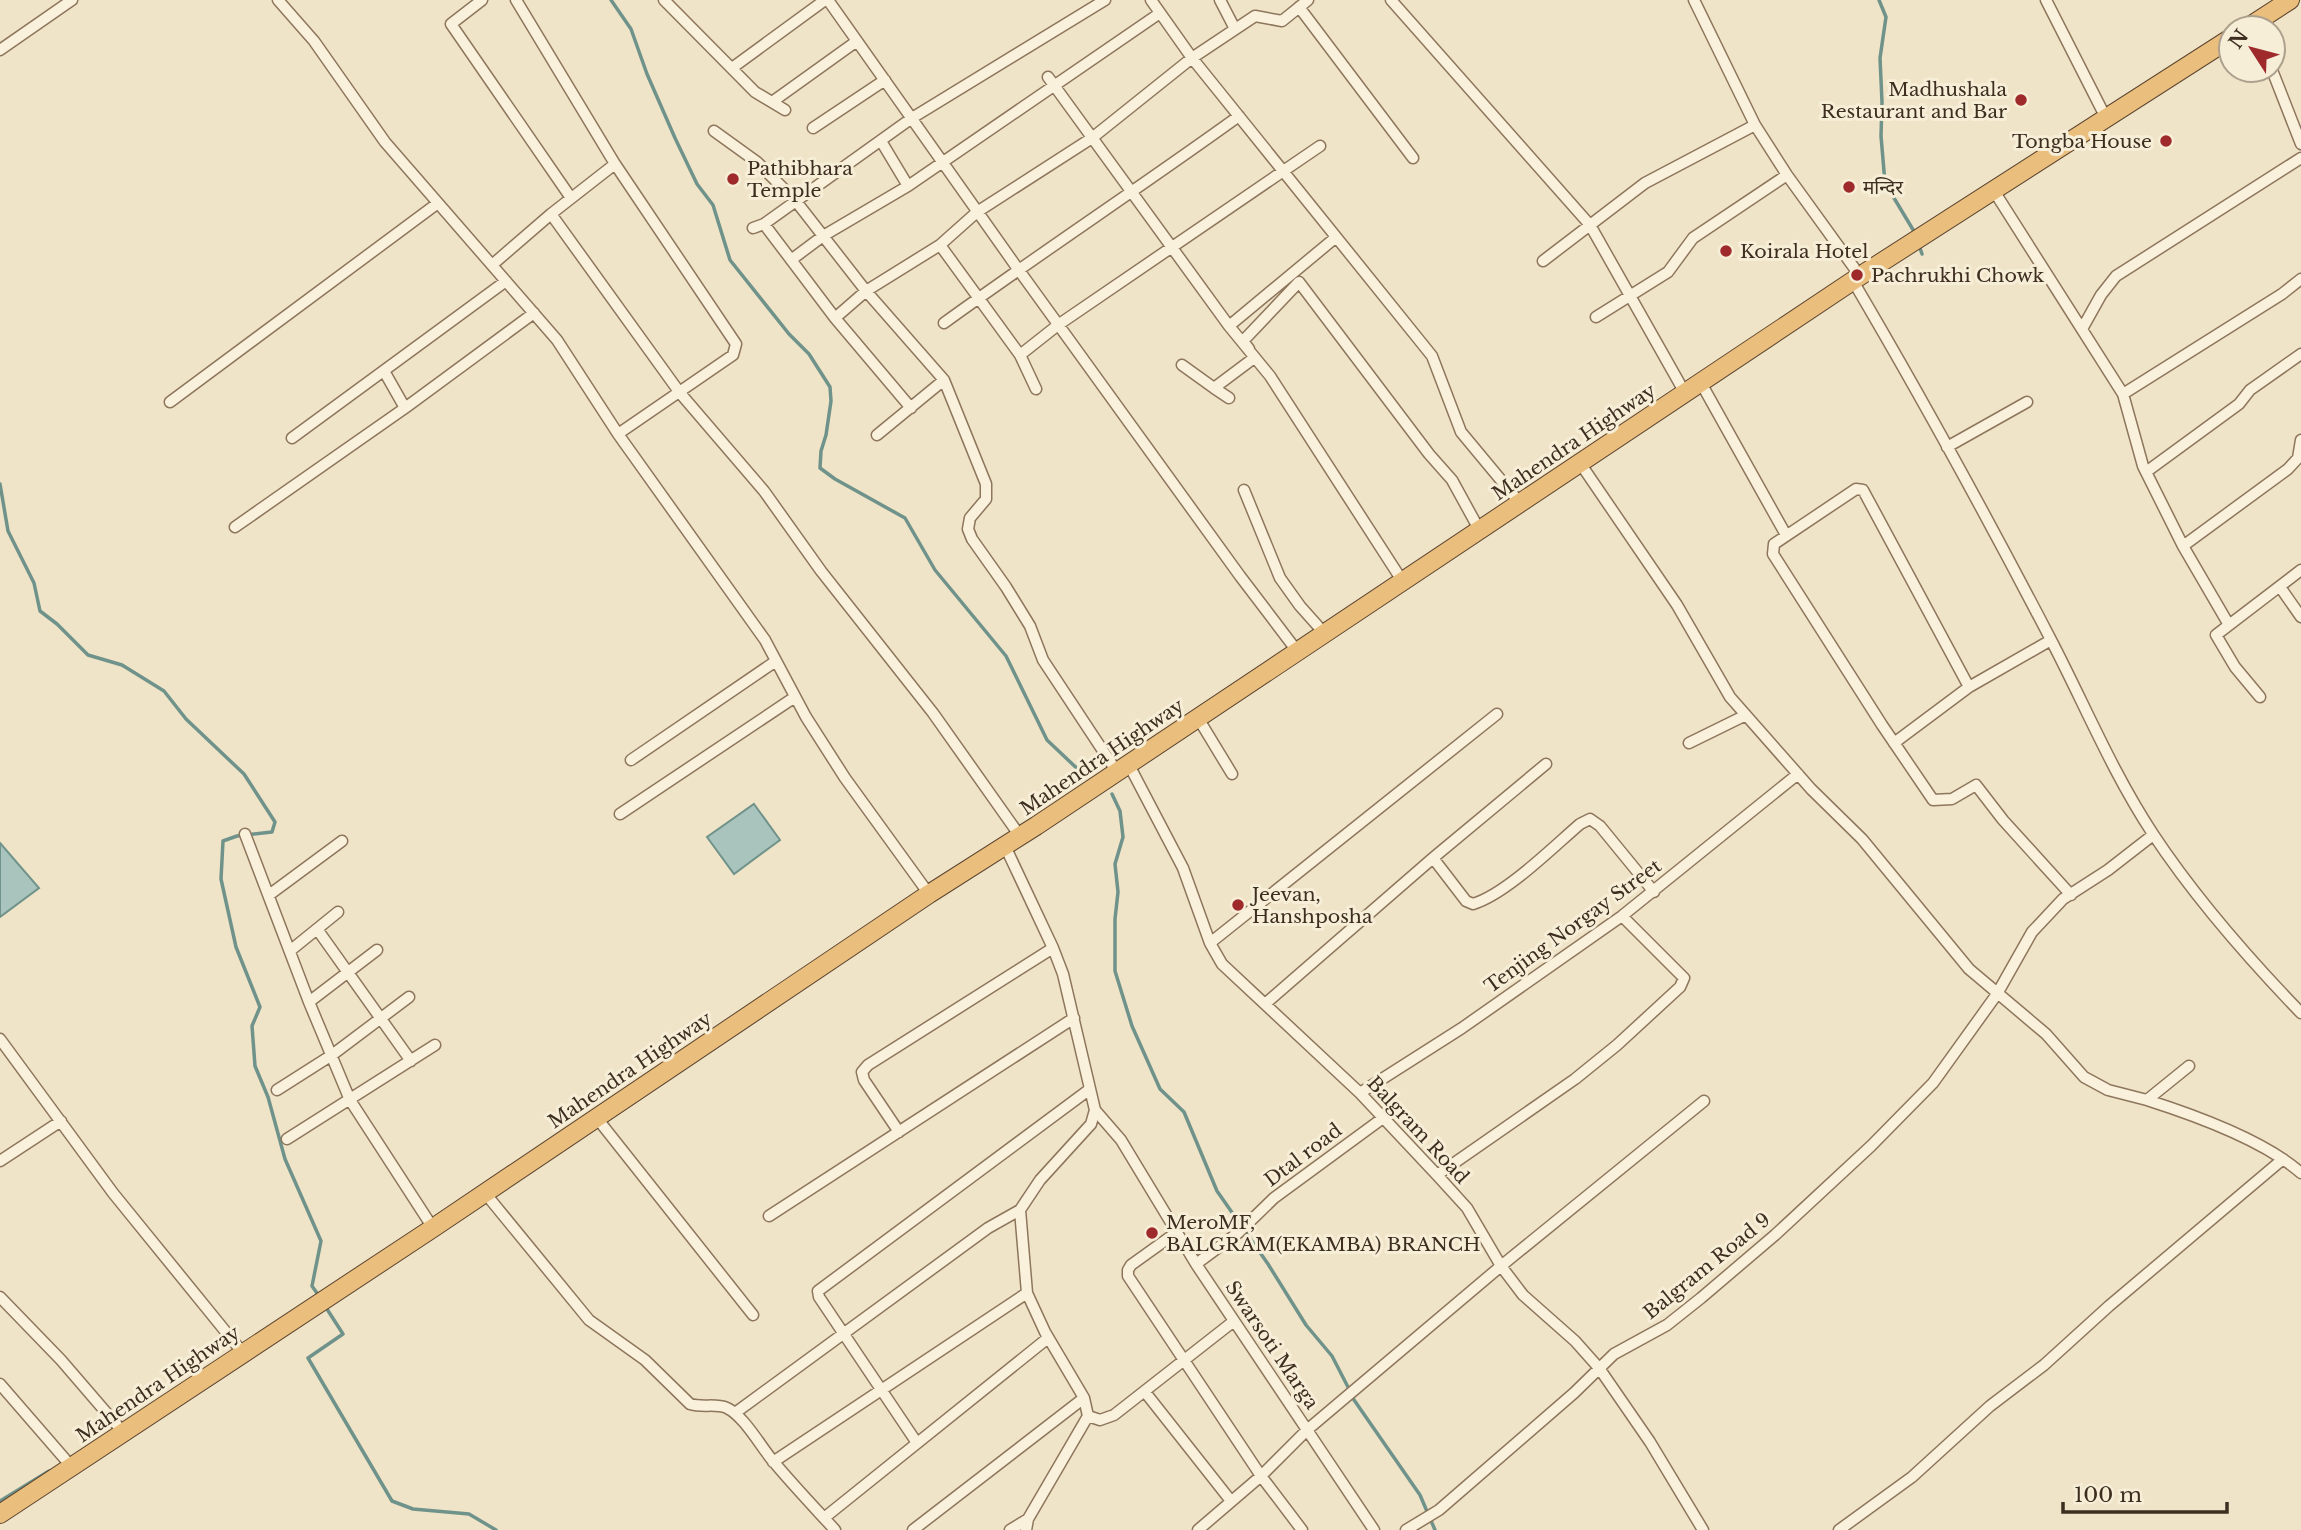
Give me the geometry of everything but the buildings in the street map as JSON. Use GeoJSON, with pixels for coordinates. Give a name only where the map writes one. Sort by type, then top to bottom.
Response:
{"type":"FeatureCollection","features":[{"type":"Feature","properties":{"kind":"highway"},"geometry":{"type":"LineString","coordinates":[[2270,14],[2287,1]]}},
{"type":"Feature","properties":{"kind":"highway","name":"Mahendra Highway"},"geometry":{"type":"LineString","coordinates":[[0,1514],[1857,279],[2217,47]]}},
{"type":"Feature","properties":{"kind":"street"},"geometry":{"type":"LineString","coordinates":[[0,50],[72,0]]}},
{"type":"Feature","properties":{"kind":"street"},"geometry":{"type":"LineString","coordinates":[[278,0],[314,41],[385,142],[557,340],[618,434],[747,612],[845,778],[929,894]]}},
{"type":"Feature","properties":{"kind":"street"},"geometry":{"type":"LineString","coordinates":[[482,0],[451,24],[571,198]]}},
{"type":"Feature","properties":{"kind":"street"},"geometry":{"type":"LineString","coordinates":[[516,0],[615,164],[736,344],[733,355],[618,434]]}},
{"type":"Feature","properties":{"kind":"street"},"geometry":{"type":"LineString","coordinates":[[664,0],[755,92],[785,110]]}},
{"type":"Feature","properties":{"kind":"street"},"geometry":{"type":"LineString","coordinates":[[732,68],[827,0],[1058,325],[1297,651]]}},
{"type":"Feature","properties":{"kind":"street"},"geometry":{"type":"LineString","coordinates":[[753,228],[764,223],[912,118],[1105,0]]}},
{"type":"Feature","properties":{"kind":"street"},"geometry":{"type":"LineString","coordinates":[[1151,0],[1192,58],[1432,356],[1461,432],[1520,503]]}},
{"type":"Feature","properties":{"kind":"street"},"geometry":{"type":"LineString","coordinates":[[1220,0],[1235,29]]}},
{"type":"Feature","properties":{"kind":"street"},"geometry":{"type":"LineString","coordinates":[[1391,0],[1590,225],[1685,393]]}},
{"type":"Feature","properties":{"kind":"street"},"geometry":{"type":"LineString","coordinates":[[1694,0],[1755,125],[1857,279],[2051,640],[2116,772],[2154,835],[2221,926],[2301,1013]]}},
{"type":"Feature","properties":{"kind":"street"},"geometry":{"type":"LineString","coordinates":[[2046,0],[2106,118]]}},
{"type":"Feature","properties":{"kind":"street"},"geometry":{"type":"LineString","coordinates":[[835,318],[866,290],[940,245],[977,212],[1092,138],[1192,58],[1255,16],[1282,21],[1303,4],[1413,158]]}},
{"type":"Feature","properties":{"kind":"street"},"geometry":{"type":"LineString","coordinates":[[790,260],[823,236],[908,186],[1051,81],[1160,13]]}},
{"type":"Feature","properties":{"kind":"street"},"geometry":{"type":"LineString","coordinates":[[772,102],[857,41]]}},
{"type":"Feature","properties":{"kind":"street"},"geometry":{"type":"LineString","coordinates":[[813,128],[885,80]]}},
{"type":"Feature","properties":{"kind":"street"},"geometry":{"type":"LineString","coordinates":[[1051,81],[1229,326],[1270,376]]}},
{"type":"Feature","properties":{"kind":"street"},"geometry":{"type":"LineString","coordinates":[[2277,84],[2301,144]]}},
{"type":"Feature","properties":{"kind":"street"},"geometry":{"type":"LineString","coordinates":[[944,323],[1239,116]]}},
{"type":"Feature","properties":{"kind":"street"},"geometry":{"type":"LineString","coordinates":[[1544,261],[1645,183],[1755,125]]}},
{"type":"Feature","properties":{"kind":"street","name":"Balgram Road"},"geometry":{"type":"LineString","coordinates":[[714,131],[757,162],[795,200],[866,290],[944,380],[986,484],[986,499],[970,518],[968,529],[972,540],[1030,626],[1043,660],[1123,768],[1183,868],[1209,943],[1222,964],[1360,1093],[1467,1208],[1502,1266],[1524,1295],[1575,1341],[1600,1368],[1650,1442],[1703,1530]]}},
{"type":"Feature","properties":{"kind":"street"},"geometry":{"type":"LineString","coordinates":[[881,141],[908,186]]}},
{"type":"Feature","properties":{"kind":"street"},"geometry":{"type":"LineString","coordinates":[[1020,355],[1058,325],[1320,146]]}},
{"type":"Feature","properties":{"kind":"street"},"geometry":{"type":"LineString","coordinates":[[2082,329],[2101,295],[2116,276],[2301,158]]}},
{"type":"Feature","properties":{"kind":"street"},"geometry":{"type":"LineString","coordinates":[[492,265],[615,164]]}},
{"type":"Feature","properties":{"kind":"street"},"geometry":{"type":"LineString","coordinates":[[1596,317],[1668,272],[1693,239],[1787,175]]}},
{"type":"Feature","properties":{"kind":"street"},"geometry":{"type":"LineString","coordinates":[[1994,191],[2123,394],[2146,472],[2183,545],[2229,625]]}},
{"type":"Feature","properties":{"kind":"street"},"geometry":{"type":"LineString","coordinates":[[170,402],[438,203]]}},
{"type":"Feature","properties":{"kind":"street"},"geometry":{"type":"LineString","coordinates":[[551,214],[680,393],[764,491],[821,571],[933,713],[1013,841],[1063,974],[1096,1110],[1090,1124],[1040,1180],[1020,1210],[988,1228],[735,1413]]}},
{"type":"Feature","properties":{"kind":"street"},"geometry":{"type":"LineString","coordinates":[[764,223],[835,318],[911,408]]}},
{"type":"Feature","properties":{"kind":"street"},"geometry":{"type":"LineString","coordinates":[[1229,326],[1335,238]]}},
{"type":"Feature","properties":{"kind":"street"},"geometry":{"type":"LineString","coordinates":[[940,245],[1020,355],[1036,388]]}},
{"type":"Feature","properties":{"kind":"street"},"geometry":{"type":"LineString","coordinates":[[2123,394],[2282,295],[2301,279]]}},
{"type":"Feature","properties":{"kind":"street"},"geometry":{"type":"LineString","coordinates":[[292,438],[506,281]]}},
{"type":"Feature","properties":{"kind":"street"},"geometry":{"type":"LineString","coordinates":[[1403,582],[1270,376],[1243,341],[1299,282],[1429,454],[1452,480],[1480,531]]}},
{"type":"Feature","properties":{"kind":"street"},"geometry":{"type":"LineString","coordinates":[[235,527],[405,408],[534,313]]}},
{"type":"Feature","properties":{"kind":"street"},"geometry":{"type":"LineString","coordinates":[[2146,472],[2239,404],[2250,390],[2301,354]]}},
{"type":"Feature","properties":{"kind":"street"},"geometry":{"type":"LineString","coordinates":[[1214,388],[1254,358]]}},
{"type":"Feature","properties":{"kind":"street"},"geometry":{"type":"LineString","coordinates":[[1182,365],[1229,398]]}},
{"type":"Feature","properties":{"kind":"street"},"geometry":{"type":"LineString","coordinates":[[384,371],[405,408]]}},
{"type":"Feature","properties":{"kind":"street"},"geometry":{"type":"LineString","coordinates":[[877,435],[944,380]]}},
{"type":"Feature","properties":{"kind":"street"},"geometry":{"type":"LineString","coordinates":[[1700,383],[1786,535]]}},
{"type":"Feature","properties":{"kind":"street"},"geometry":{"type":"LineString","coordinates":[[1947,447],[2027,401]]}},
{"type":"Feature","properties":{"kind":"street"},"geometry":{"type":"LineString","coordinates":[[2183,545],[2288,469],[2298,458],[2301,440]]}},
{"type":"Feature","properties":{"kind":"street"},"geometry":{"type":"LineString","coordinates":[[1580,463],[1677,605],[1730,697],[1798,774],[1862,839],[1969,970],[2046,1034],[2084,1077],[2108,1090],[2173,1107],[2200,1118],[2283,1160],[2301,1174]]}},
{"type":"Feature","properties":{"kind":"street"},"geometry":{"type":"LineString","coordinates":[[1969,687],[1866,492],[1856,489],[1774,544],[1773,554],[1933,800],[1952,799],[1976,785],[2003,820],[2071,895]]}},
{"type":"Feature","properties":{"kind":"street"},"geometry":{"type":"LineString","coordinates":[[1244,490],[1280,578],[1325,634]]}},
{"type":"Feature","properties":{"kind":"street"},"geometry":{"type":"LineString","coordinates":[[2260,697],[2235,667],[2216,635],[2301,569]]}},
{"type":"Feature","properties":{"kind":"street"},"geometry":{"type":"LineString","coordinates":[[2280,587],[2301,617]]}},
{"type":"Feature","properties":{"kind":"street"},"geometry":{"type":"LineString","coordinates":[[1894,743],[1969,687],[2051,640]]}},
{"type":"Feature","properties":{"kind":"street"},"geometry":{"type":"LineString","coordinates":[[631,760],[776,661]]}},
{"type":"Feature","properties":{"kind":"street"},"geometry":{"type":"LineString","coordinates":[[620,814],[795,697]]}},
{"type":"Feature","properties":{"kind":"street"},"geometry":{"type":"LineString","coordinates":[[1209,943],[1497,714]]}},
{"type":"Feature","properties":{"kind":"street"},"geometry":{"type":"LineString","coordinates":[[1689,743],[1746,715]]}},
{"type":"Feature","properties":{"kind":"street"},"geometry":{"type":"LineString","coordinates":[[1198,718],[1232,774]]}},
{"type":"Feature","properties":{"kind":"street"},"geometry":{"type":"LineString","coordinates":[[1265,1004],[1546,764]]}},
{"type":"Feature","properties":{"kind":"street","name":"Tenjing Norgay Street"},"geometry":{"type":"LineString","coordinates":[[1360,1093],[1462,1028],[1622,916],[1798,774]]}},
{"type":"Feature","properties":{"kind":"street"},"geometry":{"type":"LineString","coordinates":[[1433,858],[1466,901],[1473,904],[1484,901],[1580,824],[1590,819],[1600,826],[1654,892]]}},
{"type":"Feature","properties":{"kind":"street"},"geometry":{"type":"LineString","coordinates":[[245,834],[309,1002],[350,1100],[433,1228]]}},
{"type":"Feature","properties":{"kind":"street","name":"Balgram Road 9"},"geometry":{"type":"LineString","coordinates":[[1406,1530],[1439,1510],[1614,1354],[1667,1325],[1701,1298],[1775,1235],[1871,1146],[1933,1083],[1997,994],[2032,932],[2063,899],[2108,870],[2154,835]]}},
{"type":"Feature","properties":{"kind":"street"},"geometry":{"type":"LineString","coordinates":[[269,895],[342,841]]}},
{"type":"Feature","properties":{"kind":"street"},"geometry":{"type":"LineString","coordinates":[[291,950],[338,912]]}},
{"type":"Feature","properties":{"kind":"street"},"geometry":{"type":"LineString","coordinates":[[1437,1175],[1575,1079],[1617,1045],[1680,986],[1684,978],[1622,916]]}},
{"type":"Feature","properties":{"kind":"street"},"geometry":{"type":"LineString","coordinates":[[317,929],[411,1061]]}},
{"type":"Feature","properties":{"kind":"street"},"geometry":{"type":"LineString","coordinates":[[899,1132],[864,1080],[862,1072],[868,1065],[1053,947]]}},
{"type":"Feature","properties":{"kind":"street"},"geometry":{"type":"LineString","coordinates":[[309,1002],[377,950]]}},
{"type":"Feature","properties":{"kind":"street"},"geometry":{"type":"LineString","coordinates":[[277,1090],[332,1055],[409,997]]}},
{"type":"Feature","properties":{"kind":"street"},"geometry":{"type":"LineString","coordinates":[[769,1216],[1074,1018]]}},
{"type":"Feature","properties":{"kind":"street"},"geometry":{"type":"LineString","coordinates":[[1,1042],[113,1193],[243,1353]]}},
{"type":"Feature","properties":{"kind":"street"},"geometry":{"type":"LineString","coordinates":[[287,1139],[435,1045]]}},
{"type":"Feature","properties":{"kind":"street"},"geometry":{"type":"LineString","coordinates":[[2147,1100],[2189,1066]]}},
{"type":"Feature","properties":{"kind":"street"},"geometry":{"type":"LineString","coordinates":[[917,1443],[819,1297],[818,1291],[1090,1089]]}},
{"type":"Feature","properties":{"kind":"street"},"geometry":{"type":"LineString","coordinates":[[1198,1530],[1261,1476],[1307,1430],[1704,1101]]}},
{"type":"Feature","properties":{"kind":"street","name":"Swarsoti Marga"},"geometry":{"type":"LineString","coordinates":[[1096,1110],[1121,1140],[1196,1264],[1374,1530]]}},
{"type":"Feature","properties":{"kind":"street"},"geometry":{"type":"LineString","coordinates":[[596,1117],[753,1315]]}},
{"type":"Feature","properties":{"kind":"street","name":"Dtal road"},"geometry":{"type":"LineString","coordinates":[[1196,1264],[1243,1228],[1274,1198],[1383,1118]]}},
{"type":"Feature","properties":{"kind":"street"},"geometry":{"type":"LineString","coordinates":[[0,1161],[61,1121]]}},
{"type":"Feature","properties":{"kind":"street"},"geometry":{"type":"LineString","coordinates":[[1839,1530],[1912,1477],[1990,1406],[2044,1365],[2118,1298],[2283,1160]]}},
{"type":"Feature","properties":{"kind":"street"},"geometry":{"type":"LineString","coordinates":[[485,1193],[589,1320],[645,1360],[690,1404],[700,1407],[725,1407],[735,1413],[773,1462],[835,1530]]}},
{"type":"Feature","properties":{"kind":"street"},"geometry":{"type":"LineString","coordinates":[[1010,1530],[1027,1524],[1088,1416],[1084,1398],[1048,1338],[1027,1293],[1020,1210]]}},
{"type":"Feature","properties":{"kind":"street"},"geometry":{"type":"LineString","coordinates":[[1177,1232],[1128,1270],[1128,1276],[1261,1476],[1302,1530]]}},
{"type":"Feature","properties":{"kind":"street"},"geometry":{"type":"LineString","coordinates":[[773,1462],[1027,1293]]}},
{"type":"Feature","properties":{"kind":"street"},"geometry":{"type":"LineString","coordinates":[[0,1297],[61,1360],[123,1432]]}},
{"type":"Feature","properties":{"kind":"street"},"geometry":{"type":"LineString","coordinates":[[1088,1416],[1100,1420],[1114,1415],[1234,1321]]}},
{"type":"Feature","properties":{"kind":"street"},"geometry":{"type":"LineString","coordinates":[[824,1518],[1048,1338]]}},
{"type":"Feature","properties":{"kind":"street"},"geometry":{"type":"LineString","coordinates":[[0,1384],[71,1466]]}},
{"type":"Feature","properties":{"kind":"street"},"geometry":{"type":"LineString","coordinates":[[1145,1392],[1231,1501]]}},
{"type":"Feature","properties":{"kind":"street"},"geometry":{"type":"LineString","coordinates":[[916,1529],[1084,1398]]}},
{"type":"Feature","properties":{"kind":"water"},"geometry":{"type":"Polygon","coordinates":[[[754,804],[780,840],[734,874],[707,837],[754,804]]]}},
{"type":"Feature","properties":{"kind":"water"},"geometry":{"type":"Polygon","coordinates":[[[0,843],[39,888],[0,917],[0,843]]]}},
{"type":"Feature","properties":{"kind":"waterway"},"geometry":{"type":"LineString","coordinates":[[611,0],[631,29],[675,138],[697,184],[713,205],[730,260],[789,334],[809,354],[830,387],[831,401],[820,468],[905,518],[935,570],[1006,656],[1047,740],[1085,776]]}},
{"type":"Feature","properties":{"kind":"waterway"},"geometry":{"type":"LineString","coordinates":[[1879,0],[1886,17],[1880,58],[1881,136],[1885,183],[1915,233]]}},
{"type":"Feature","properties":{"kind":"waterway"},"geometry":{"type":"LineString","coordinates":[[1919,245],[1922,254]]}},
{"type":"Feature","properties":{"kind":"waterway"},"geometry":{"type":"LineString","coordinates":[[0,484],[8,531],[34,583],[40,611],[88,655],[122,665],[164,691],[186,719],[244,774],[275,822],[272,832],[237,836],[223,841],[221,879],[236,947],[260,1007],[252,1026],[255,1066],[268,1097],[285,1159],[321,1241],[312,1286],[319,1296]]}},
{"type":"Feature","properties":{"kind":"waterway"},"geometry":{"type":"LineString","coordinates":[[1112,794],[1120,811],[1123,837],[1115,864],[1118,892],[1115,971],[1132,1026],[1160,1089],[1184,1112],[1217,1191],[1306,1325],[1332,1356],[1349,1389]]}},
{"type":"Feature","properties":{"kind":"waterway"},"geometry":{"type":"LineString","coordinates":[[325,1306],[343,1334],[308,1358],[392,1501],[413,1509],[469,1514],[496,1530]]}},
{"type":"Feature","properties":{"kind":"waterway"},"geometry":{"type":"LineString","coordinates":[[1352,1397],[1420,1495],[1435,1530]]}},
{"type":"Feature","properties":{"kind":"waterway"},"geometry":{"type":"LineString","coordinates":[[0,1501],[49,1471]]}},
{"type":"Feature","properties":{"kind":"place","name":"Madhushala Restaurant and Bar"},"geometry":{"type":"Point","coordinates":[2021,100]}},
{"type":"Feature","properties":{"kind":"place","name":"Tongba House"},"geometry":{"type":"Point","coordinates":[2166,141]}},
{"type":"Feature","properties":{"kind":"place","name":"Pathibhara Temple"},"geometry":{"type":"Point","coordinates":[733,179]}},
{"type":"Feature","properties":{"kind":"place","name":"मन्दिर"},"geometry":{"type":"Point","coordinates":[1849,187]}},
{"type":"Feature","properties":{"kind":"place","name":"Koirala Hotel"},"geometry":{"type":"Point","coordinates":[1726,251]}},
{"type":"Feature","properties":{"kind":"place","name":"Pachrukhi Chowk"},"geometry":{"type":"Point","coordinates":[1857,275]}},
{"type":"Feature","properties":{"kind":"place","name":"Jeevan, Hanshposha"},"geometry":{"type":"Point","coordinates":[1238,905]}},
{"type":"Feature","properties":{"kind":"place","name":"MeroMF, BALGRAM(EKAMBA) BRANCH"},"geometry":{"type":"Point","coordinates":[1152,1233]}}]}
